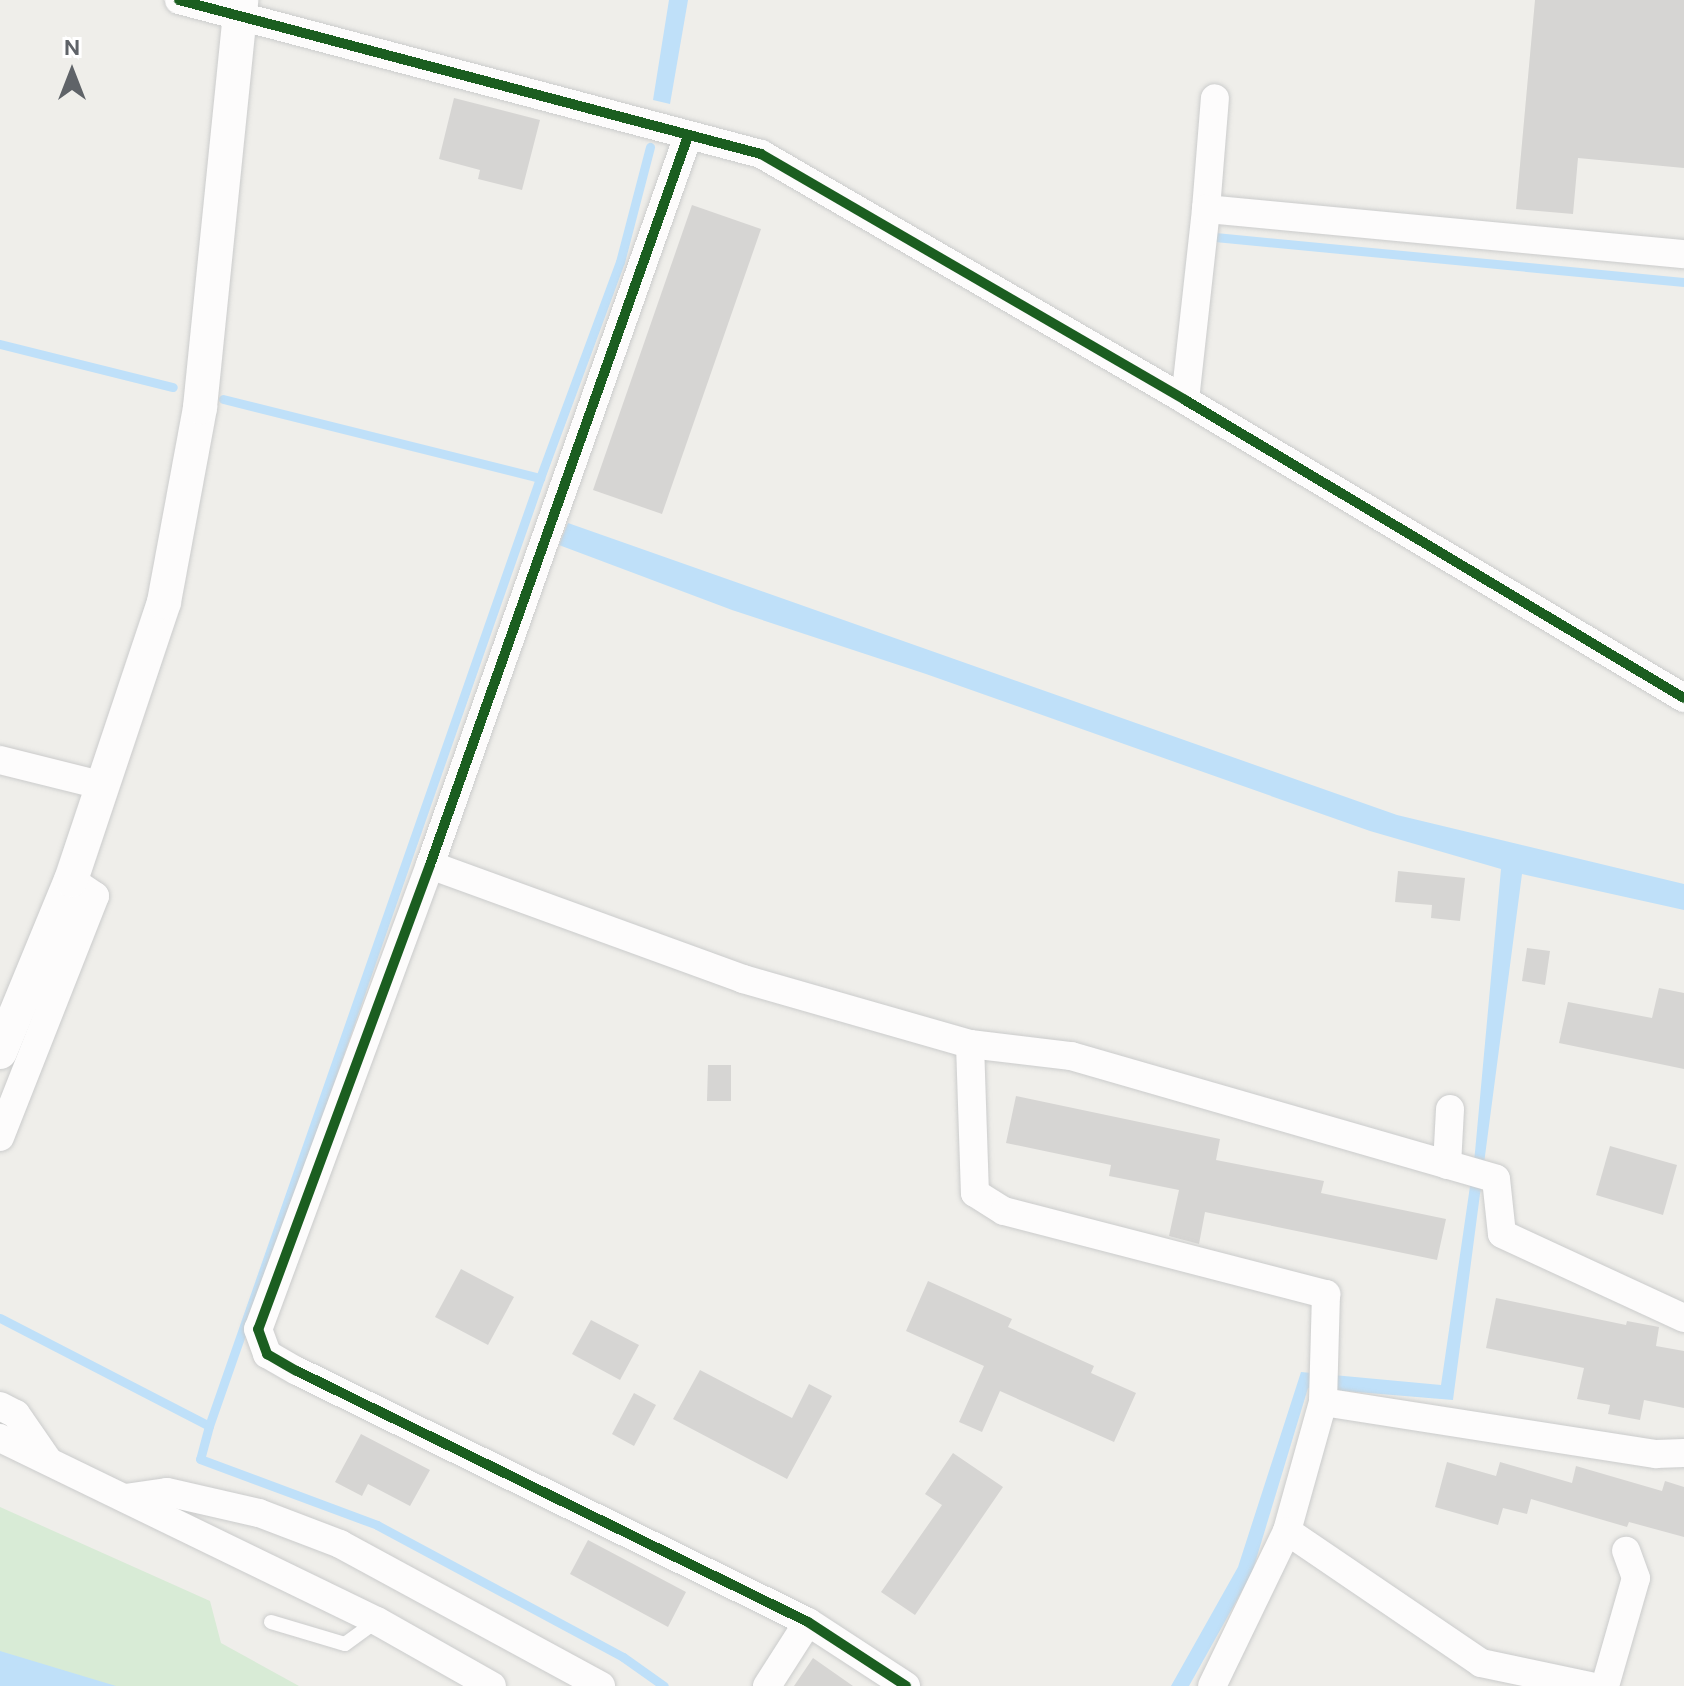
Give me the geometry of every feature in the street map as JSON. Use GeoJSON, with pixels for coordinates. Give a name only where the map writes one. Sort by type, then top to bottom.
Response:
{"type":"FeatureCollection","features":[{"type":"Feature","properties":{"kind":"street"},"geometry":{"type":"LineString","coordinates":[[179,0],[240,8],[761,154],[1185,400],[1684,698]]}},
{"type":"Feature","properties":{"kind":"street"},"geometry":{"type":"LineString","coordinates":[[6,1037],[71,880],[164,602],[200,407],[240,8]]}},
{"type":"Feature","properties":{"kind":"street"},"geometry":{"type":"LineString","coordinates":[[1185,400],[1215,98]]}},
{"type":"Feature","properties":{"kind":"street"},"geometry":{"type":"LineString","coordinates":[[688,136],[430,865],[258,1329],[267,1354],[808,1622],[906,1686]]}},
{"type":"Feature","properties":{"kind":"street"},"geometry":{"type":"LineString","coordinates":[[1206,209],[1684,254]]}},
{"type":"Feature","properties":{"kind":"street"},"geometry":{"type":"LineString","coordinates":[[0,760],[104,786]]}},
{"type":"Feature","properties":{"kind":"street"},"geometry":{"type":"LineString","coordinates":[[430,865],[743,979],[970,1044],[1071,1056],[1496,1179],[1502,1234],[1684,1318]]}},
{"type":"Feature","properties":{"kind":"street"},"geometry":{"type":"LineString","coordinates":[[0,1137],[95,896],[71,880]]}},
{"type":"Feature","properties":{"kind":"street"},"geometry":{"type":"LineString","coordinates":[[970,1044],[975,1193],[1004,1211],[1326,1294],[1323,1402],[1287,1531],[1212,1686]]}},
{"type":"Feature","properties":{"kind":"street"},"geometry":{"type":"LineString","coordinates":[[1450,1109],[1454,1166]]}},
{"type":"Feature","properties":{"kind":"street"},"geometry":{"type":"LineString","coordinates":[[1323,1402],[1656,1454],[1684,1453]]}},
{"type":"Feature","properties":{"kind":"street"},"geometry":{"type":"LineString","coordinates":[[0,1406],[16,1414],[47,1459]]}},
{"type":"Feature","properties":{"kind":"street"},"geometry":{"type":"LineString","coordinates":[[0,1438],[377,1621],[478,1682]]}},
{"type":"Feature","properties":{"kind":"street"},"geometry":{"type":"LineString","coordinates":[[125,1498],[167,1492],[259,1513],[340,1544],[601,1686]]}},
{"type":"Feature","properties":{"kind":"street"},"geometry":{"type":"LineString","coordinates":[[1287,1531],[1481,1663],[1590,1686]]}},
{"type":"Feature","properties":{"kind":"street"},"geometry":{"type":"LineString","coordinates":[[1605,1686],[1636,1578],[1626,1551]]}},
{"type":"Feature","properties":{"kind":"street"},"geometry":{"type":"LineString","coordinates":[[767,1686],[808,1622]]}},
{"type":"Feature","properties":{"kind":"lane"},"geometry":{"type":"LineString","coordinates":[[271,1622],[345,1644],[377,1621]]}},
{"type":"Feature","properties":{"kind":"green space"},"geometry":{"type":"Polygon","coordinates":[[[0,1507],[210,1601],[221,1643],[299,1686],[0,1686],[0,1507]]]}},
{"type":"Feature","properties":{"kind":"water"},"geometry":{"type":"Polygon","coordinates":[[[669,0],[688,0],[670,104],[653,100],[669,0]]]}},
{"type":"Feature","properties":{"kind":"water"},"geometry":{"type":"Polygon","coordinates":[[[1216,233],[1684,278],[1684,287],[1215,242],[1216,233]]]}},
{"type":"Feature","properties":{"kind":"water"},"geometry":{"type":"Polygon","coordinates":[[[568,523],[1397,815],[1684,884],[1684,910],[1522,874],[1453,1400],[1308,1388],[1252,1573],[1189,1686],[1171,1686],[1238,1567],[1301,1372],[1441,1385],[1475,1152],[1501,869],[1370,831],[926,674],[732,610],[559,545],[568,523]]]}},
{"type":"Feature","properties":{"kind":"water"},"geometry":{"type":"Polygon","coordinates":[[[0,1651],[116,1686],[0,1686],[0,1651]]]}},
{"type":"Feature","properties":{"kind":"building"},"geometry":{"type":"Polygon","coordinates":[[[1535,0],[1684,0],[1684,168],[1578,158],[1573,214],[1516,209],[1535,0]]]}},
{"type":"Feature","properties":{"kind":"building"},"geometry":{"type":"Polygon","coordinates":[[[454,98],[540,120],[522,190],[478,179],[480,170],[439,159],[454,98]]]}},
{"type":"Feature","properties":{"kind":"building"},"geometry":{"type":"Polygon","coordinates":[[[692,205],[761,229],[662,514],[593,490],[692,205]]]}},
{"type":"Feature","properties":{"kind":"building"},"geometry":{"type":"Polygon","coordinates":[[[1398,871],[1465,878],[1460,921],[1431,918],[1432,905],[1395,902],[1398,871]]]}},
{"type":"Feature","properties":{"kind":"building"},"geometry":{"type":"Polygon","coordinates":[[[1527,948],[1550,951],[1545,985],[1522,981],[1527,948]]]}},
{"type":"Feature","properties":{"kind":"building"},"geometry":{"type":"Polygon","coordinates":[[[1659,988],[1684,993],[1684,1069],[1559,1043],[1568,1002],[1652,1018],[1659,988]]]}},
{"type":"Feature","properties":{"kind":"building"},"geometry":{"type":"Polygon","coordinates":[[[708,1065],[731,1065],[731,1101],[707,1101],[708,1065]]]}},
{"type":"Feature","properties":{"kind":"building"},"geometry":{"type":"Polygon","coordinates":[[[1016,1096],[1220,1139],[1216,1160],[1324,1181],[1321,1193],[1446,1219],[1437,1260],[1205,1212],[1199,1244],[1169,1236],[1179,1190],[1109,1176],[1111,1165],[1006,1143],[1016,1096]]]}},
{"type":"Feature","properties":{"kind":"building"},"geometry":{"type":"Polygon","coordinates":[[[1610,1146],[1677,1165],[1663,1215],[1596,1195],[1610,1146]]]}},
{"type":"Feature","properties":{"kind":"building"},"geometry":{"type":"Polygon","coordinates":[[[461,1269],[514,1297],[488,1345],[435,1317],[461,1269]]]}},
{"type":"Feature","properties":{"kind":"building"},"geometry":{"type":"Polygon","coordinates":[[[928,1281],[1012,1319],[1008,1327],[1094,1366],[1091,1373],[1136,1393],[1114,1442],[1000,1391],[982,1432],[959,1422],[984,1366],[906,1331],[928,1281]]]}},
{"type":"Feature","properties":{"kind":"building"},"geometry":{"type":"Polygon","coordinates":[[[1496,1298],[1626,1325],[1627,1321],[1659,1327],[1656,1346],[1684,1351],[1684,1408],[1644,1400],[1640,1420],[1608,1414],[1610,1405],[1577,1399],[1584,1368],[1486,1348],[1496,1298]]]}},
{"type":"Feature","properties":{"kind":"building"},"geometry":{"type":"Polygon","coordinates":[[[591,1320],[639,1345],[620,1380],[572,1354],[591,1320]]]}},
{"type":"Feature","properties":{"kind":"building"},"geometry":{"type":"Polygon","coordinates":[[[700,1370],[792,1418],[809,1384],[832,1396],[787,1479],[673,1419],[700,1370]]]}},
{"type":"Feature","properties":{"kind":"building"},"geometry":{"type":"Polygon","coordinates":[[[634,1393],[656,1405],[634,1446],[612,1434],[634,1393]]]}},
{"type":"Feature","properties":{"kind":"building"},"geometry":{"type":"Polygon","coordinates":[[[361,1434],[430,1470],[410,1506],[368,1484],[362,1496],[335,1482],[361,1434]]]}},
{"type":"Feature","properties":{"kind":"building"},"geometry":{"type":"Polygon","coordinates":[[[953,1453],[1003,1487],[915,1615],[881,1592],[942,1505],[925,1494],[953,1453]]]}},
{"type":"Feature","properties":{"kind":"building"},"geometry":{"type":"Polygon","coordinates":[[[1447,1462],[1496,1476],[1500,1462],[1572,1483],[1576,1466],[1662,1491],[1665,1481],[1684,1487],[1684,1537],[1629,1522],[1627,1527],[1531,1499],[1527,1514],[1503,1508],[1498,1525],[1435,1507],[1447,1462]]]}},
{"type":"Feature","properties":{"kind":"building"},"geometry":{"type":"Polygon","coordinates":[[[588,1540],[686,1592],[668,1627],[570,1574],[588,1540]]]}},
{"type":"Feature","properties":{"kind":"building"},"geometry":{"type":"Polygon","coordinates":[[[813,1658],[853,1686],[794,1686],[813,1658]]]}},
{"type":"Feature","properties":{"kind":"waterway"},"geometry":{"type":"LineString","coordinates":[[209,1426],[540,478],[620,262],[650,147]]}},
{"type":"Feature","properties":{"kind":"waterway"},"geometry":{"type":"LineString","coordinates":[[0,344],[173,387]]}},
{"type":"Feature","properties":{"kind":"waterway"},"geometry":{"type":"LineString","coordinates":[[223,399],[540,478]]}},
{"type":"Feature","properties":{"kind":"waterway"},"geometry":{"type":"LineString","coordinates":[[0,1318],[209,1426],[200,1459],[377,1525],[623,1657],[664,1686]]}},
{"type":"Feature","properties":{"kind":"cycle path"},"geometry":{"type":"LineString","coordinates":[[179,0],[761,154],[1185,400],[1684,698]]}},
{"type":"Feature","properties":{"kind":"cycle path"},"geometry":{"type":"LineString","coordinates":[[688,136],[430,865],[258,1329],[267,1354],[297,1371],[808,1622],[906,1686]]}}]}
